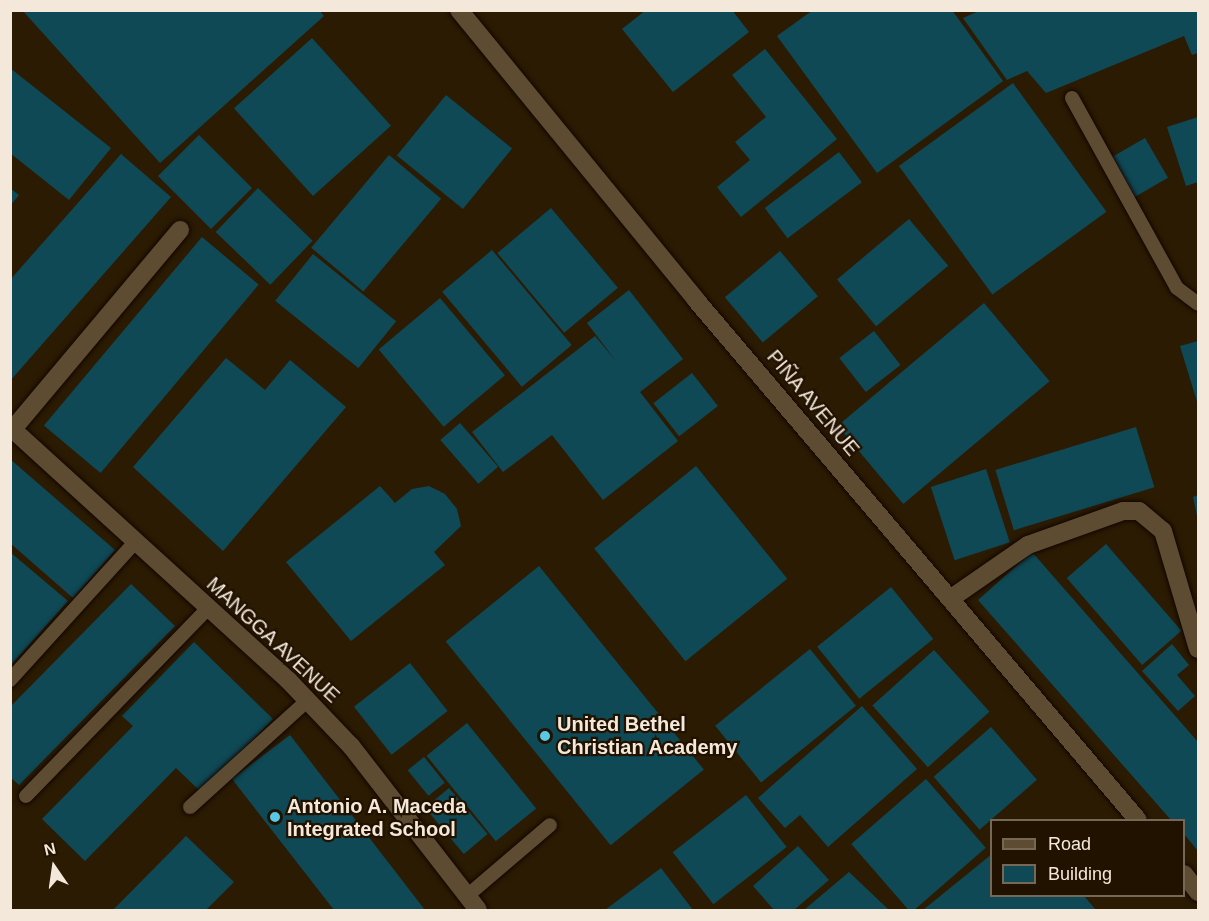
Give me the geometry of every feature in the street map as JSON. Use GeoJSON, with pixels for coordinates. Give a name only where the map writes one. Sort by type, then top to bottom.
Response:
{"type":"FeatureCollection","features":[{"type":"Feature","properties":{"kind":"street","name":"PIÑA AVENUE"},"geometry":{"type":"LineString","coordinates":[[459,10],[950,599],[1137,819]]}},
{"type":"Feature","properties":{"kind":"street"},"geometry":{"type":"LineString","coordinates":[[12,428],[180,230]]}},
{"type":"Feature","properties":{"kind":"street","name":"MANGGA AVENUE"},"geometry":{"type":"LineString","coordinates":[[12,428],[307,701],[351,746],[472,903]]}},
{"type":"Feature","properties":{"kind":"street"},"geometry":{"type":"LineString","coordinates":[[950,599],[1028,545],[1123,511],[1139,511],[1164,531],[1198,649]]}},
{"type":"Feature","properties":{"kind":"street"},"geometry":{"type":"LineString","coordinates":[[1185,875],[1198,892]]}},
{"type":"Feature","properties":{"kind":"lane"},"geometry":{"type":"LineString","coordinates":[[1072,98],[1177,288],[1198,304]]}},
{"type":"Feature","properties":{"kind":"lane"},"geometry":{"type":"LineString","coordinates":[[10,680],[135,542]]}},
{"type":"Feature","properties":{"kind":"lane"},"geometry":{"type":"LineString","coordinates":[[26,796],[207,609]]}},
{"type":"Feature","properties":{"kind":"lane"},"geometry":{"type":"LineString","coordinates":[[190,807],[307,701]]}},
{"type":"Feature","properties":{"kind":"lane"},"geometry":{"type":"LineString","coordinates":[[472,903],[550,825]]}},
{"type":"Feature","properties":{"kind":"building"},"geometry":{"type":"Polygon","coordinates":[[[22,10],[319,10],[324,16],[160,163],[22,10]]]}},
{"type":"Feature","properties":{"kind":"building"},"geometry":{"type":"Polygon","coordinates":[[[646,10],[732,10],[749,32],[673,92],[622,29],[646,10]]]}},
{"type":"Feature","properties":{"kind":"building"},"geometry":{"type":"Polygon","coordinates":[[[813,10],[952,10],[1003,81],[877,173],[777,36],[813,10]]]}},
{"type":"Feature","properties":{"kind":"building"},"geometry":{"type":"Polygon","coordinates":[[[981,10],[1198,10],[1198,53],[1192,55],[1184,36],[1046,93],[1027,71],[1007,80],[963,18],[981,10]]]}},
{"type":"Feature","properties":{"kind":"building"},"geometry":{"type":"Polygon","coordinates":[[[312,38],[391,126],[313,196],[234,108],[312,38]]]}},
{"type":"Feature","properties":{"kind":"building"},"geometry":{"type":"Polygon","coordinates":[[[765,49],[837,139],[741,217],[717,187],[750,160],[735,142],[766,117],[732,75],[765,49]]]}},
{"type":"Feature","properties":{"kind":"building"},"geometry":{"type":"Polygon","coordinates":[[[10,68],[111,148],[69,200],[10,153],[10,68]]]}},
{"type":"Feature","properties":{"kind":"building"},"geometry":{"type":"Polygon","coordinates":[[[1013,83],[1106,212],[992,295],[899,166],[1013,83]]]}},
{"type":"Feature","properties":{"kind":"building"},"geometry":{"type":"Polygon","coordinates":[[[446,95],[512,148],[463,209],[397,156],[446,95]]]}},
{"type":"Feature","properties":{"kind":"building"},"geometry":{"type":"Polygon","coordinates":[[[1198,117],[1198,182],[1186,186],[1167,127],[1198,117]]]}},
{"type":"Feature","properties":{"kind":"building"},"geometry":{"type":"Polygon","coordinates":[[[199,135],[252,188],[211,229],[158,176],[199,135]]]}},
{"type":"Feature","properties":{"kind":"building"},"geometry":{"type":"Polygon","coordinates":[[[1145,138],[1168,178],[1130,200],[1107,160],[1145,138]]]}},
{"type":"Feature","properties":{"kind":"building"},"geometry":{"type":"Polygon","coordinates":[[[839,152],[862,182],[788,238],[765,208],[839,152]]]}},
{"type":"Feature","properties":{"kind":"building"},"geometry":{"type":"Polygon","coordinates":[[[121,154],[171,197],[10,381],[10,280],[121,154]]]}},
{"type":"Feature","properties":{"kind":"building"},"geometry":{"type":"Polygon","coordinates":[[[389,155],[441,199],[363,291],[311,248],[389,155]]]}},
{"type":"Feature","properties":{"kind":"building"},"geometry":{"type":"Polygon","coordinates":[[[10,188],[19,195],[10,206],[10,188]]]}},
{"type":"Feature","properties":{"kind":"building"},"geometry":{"type":"Polygon","coordinates":[[[258,188],[313,241],[270,285],[216,232],[258,188]]]}},
{"type":"Feature","properties":{"kind":"building"},"geometry":{"type":"Polygon","coordinates":[[[551,208],[618,288],[564,333],[497,253],[551,208]]]}},
{"type":"Feature","properties":{"kind":"building"},"geometry":{"type":"Polygon","coordinates":[[[909,219],[948,266],[876,326],[837,279],[909,219]]]}},
{"type":"Feature","properties":{"kind":"building"},"geometry":{"type":"Polygon","coordinates":[[[202,237],[259,285],[101,473],[44,425],[202,237]]]}},
{"type":"Feature","properties":{"kind":"building"},"geometry":{"type":"Polygon","coordinates":[[[492,250],[572,345],[522,387],[442,292],[492,250]]]}},
{"type":"Feature","properties":{"kind":"building"},"geometry":{"type":"Polygon","coordinates":[[[780,251],[818,296],[763,342],[725,297],[780,251]]]}},
{"type":"Feature","properties":{"kind":"building"},"geometry":{"type":"Polygon","coordinates":[[[313,254],[396,321],[358,368],[275,301],[313,254]]]}},
{"type":"Feature","properties":{"kind":"building"},"geometry":{"type":"Polygon","coordinates":[[[629,290],[683,359],[640,392],[678,441],[603,500],[552,435],[503,472],[472,432],[595,336],[616,361],[587,323],[629,290]]]}},
{"type":"Feature","properties":{"kind":"building"},"geometry":{"type":"Polygon","coordinates":[[[440,298],[505,375],[444,427],[379,349],[440,298]]]}},
{"type":"Feature","properties":{"kind":"building"},"geometry":{"type":"Polygon","coordinates":[[[984,303],[1050,381],[903,504],[838,426],[984,303]]]}},
{"type":"Feature","properties":{"kind":"building"},"geometry":{"type":"Polygon","coordinates":[[[874,331],[900,365],[866,392],[839,358],[874,331]]]}},
{"type":"Feature","properties":{"kind":"building"},"geometry":{"type":"Polygon","coordinates":[[[1198,341],[1198,405],[1180,346],[1198,341]]]}},
{"type":"Feature","properties":{"kind":"building"},"geometry":{"type":"Polygon","coordinates":[[[226,358],[265,390],[290,360],[346,407],[223,551],[133,467],[226,358]]]}},
{"type":"Feature","properties":{"kind":"building"},"geometry":{"type":"Polygon","coordinates":[[[692,373],[718,406],[679,436],[653,403],[692,373]]]}},
{"type":"Feature","properties":{"kind":"building"},"geometry":{"type":"Polygon","coordinates":[[[460,423],[498,467],[478,484],[440,440],[460,423]]]}},
{"type":"Feature","properties":{"kind":"building"},"geometry":{"type":"Polygon","coordinates":[[[1136,427],[1154,487],[1014,530],[995,470],[1136,427]]]}},
{"type":"Feature","properties":{"kind":"building"},"geometry":{"type":"Polygon","coordinates":[[[10,459],[115,550],[73,598],[10,543],[10,459]]]}},
{"type":"Feature","properties":{"kind":"building"},"geometry":{"type":"Polygon","coordinates":[[[696,466],[787,579],[685,661],[594,548],[696,466]]]}},
{"type":"Feature","properties":{"kind":"building"},"geometry":{"type":"Polygon","coordinates":[[[986,469],[1010,542],[955,560],[931,487],[986,469]]]}},
{"type":"Feature","properties":{"kind":"building"},"geometry":{"type":"Polygon","coordinates":[[[380,486],[395,503],[412,489],[429,486],[445,494],[457,509],[461,526],[434,552],[445,565],[351,641],[286,562],[380,486]]]}},
{"type":"Feature","properties":{"kind":"building"},"geometry":{"type":"Polygon","coordinates":[[[1198,495],[1198,516],[1197,516],[1193,497],[1198,495]]]}},
{"type":"Feature","properties":{"kind":"building"},"geometry":{"type":"Polygon","coordinates":[[[1106,544],[1181,631],[1142,665],[1067,578],[1106,544]]]}},
{"type":"Feature","properties":{"kind":"building"},"geometry":{"type":"Polygon","coordinates":[[[10,552],[68,601],[10,666],[10,552]]]}},
{"type":"Feature","properties":{"kind":"building"},"geometry":{"type":"Polygon","coordinates":[[[1032,552],[1198,742],[1198,851],[1185,835],[1185,819],[1170,819],[978,600],[1032,552]]]}},
{"type":"Feature","properties":{"kind":"building"},"geometry":{"type":"Polygon","coordinates":[[[539,566],[704,770],[611,845],[446,642],[539,566]]]}},
{"type":"Feature","properties":{"kind":"building"},"geometry":{"type":"Polygon","coordinates":[[[131,584],[175,626],[19,785],[10,777],[10,707],[131,584]]]}},
{"type":"Feature","properties":{"kind":"building"},"geometry":{"type":"Polygon","coordinates":[[[891,587],[933,639],[859,699],[817,647],[891,587]]]}},
{"type":"Feature","properties":{"kind":"building"},"geometry":{"type":"Polygon","coordinates":[[[194,642],[273,719],[201,792],[176,768],[85,861],[42,819],[133,726],[122,716],[194,642]]]}},
{"type":"Feature","properties":{"kind":"building"},"geometry":{"type":"Polygon","coordinates":[[[1172,644],[1189,665],[1177,675],[1195,696],[1178,711],[1142,671],[1172,644]]]}},
{"type":"Feature","properties":{"kind":"building"},"geometry":{"type":"Polygon","coordinates":[[[810,649],[856,706],[761,783],[715,726],[810,649]]]}},
{"type":"Feature","properties":{"kind":"building"},"geometry":{"type":"Polygon","coordinates":[[[934,650],[990,712],[928,767],[872,706],[934,650]]]}},
{"type":"Feature","properties":{"kind":"building"},"geometry":{"type":"Polygon","coordinates":[[[410,663],[448,711],[392,755],[354,707],[410,663]]]}},
{"type":"Feature","properties":{"kind":"building"},"geometry":{"type":"Polygon","coordinates":[[[862,706],[917,769],[828,847],[800,815],[785,828],[758,798],[862,706]]]}},
{"type":"Feature","properties":{"kind":"building"},"geometry":{"type":"Polygon","coordinates":[[[467,723],[536,808],[496,841],[427,756],[467,723]]]}},
{"type":"Feature","properties":{"kind":"building"},"geometry":{"type":"Polygon","coordinates":[[[991,727],[1037,780],[980,830],[934,777],[991,727]]]}},
{"type":"Feature","properties":{"kind":"building"},"geometry":{"type":"Polygon","coordinates":[[[290,735],[425,910],[334,910],[232,779],[290,735]]]}},
{"type":"Feature","properties":{"kind":"building"},"geometry":{"type":"Polygon","coordinates":[[[424,757],[445,783],[428,796],[408,770],[424,757]]]}},
{"type":"Feature","properties":{"kind":"building"},"geometry":{"type":"Polygon","coordinates":[[[926,779],[986,848],[914,910],[909,910],[851,844],[926,779]]]}},
{"type":"Feature","properties":{"kind":"building"},"geometry":{"type":"Polygon","coordinates":[[[449,788],[488,834],[464,854],[425,808],[449,788]]]}},
{"type":"Feature","properties":{"kind":"building"},"geometry":{"type":"Polygon","coordinates":[[[746,795],[787,847],[713,904],[673,852],[746,795]]]}},
{"type":"Feature","properties":{"kind":"building"},"geometry":{"type":"Polygon","coordinates":[[[186,836],[234,882],[206,910],[113,910],[186,836]]]}},
{"type":"Feature","properties":{"kind":"building"},"geometry":{"type":"Polygon","coordinates":[[[798,846],[829,880],[794,910],[774,910],[753,886],[798,846]]]}},
{"type":"Feature","properties":{"kind":"building"},"geometry":{"type":"Polygon","coordinates":[[[990,856],[990,897],[1085,897],[1096,910],[923,910],[990,856]]]}},
{"type":"Feature","properties":{"kind":"building"},"geometry":{"type":"Polygon","coordinates":[[[661,868],[693,910],[605,910],[661,868]]]}},
{"type":"Feature","properties":{"kind":"building"},"geometry":{"type":"Polygon","coordinates":[[[849,872],[889,910],[804,910],[849,872]]]}},
{"type":"Feature","properties":{"kind":"place","name":"United Bethel Christian Academy"},"geometry":{"type":"Point","coordinates":[545,736]}},
{"type":"Feature","properties":{"kind":"place","name":"Antonio A. Maceda Integrated School"},"geometry":{"type":"Point","coordinates":[275,817]}}]}
